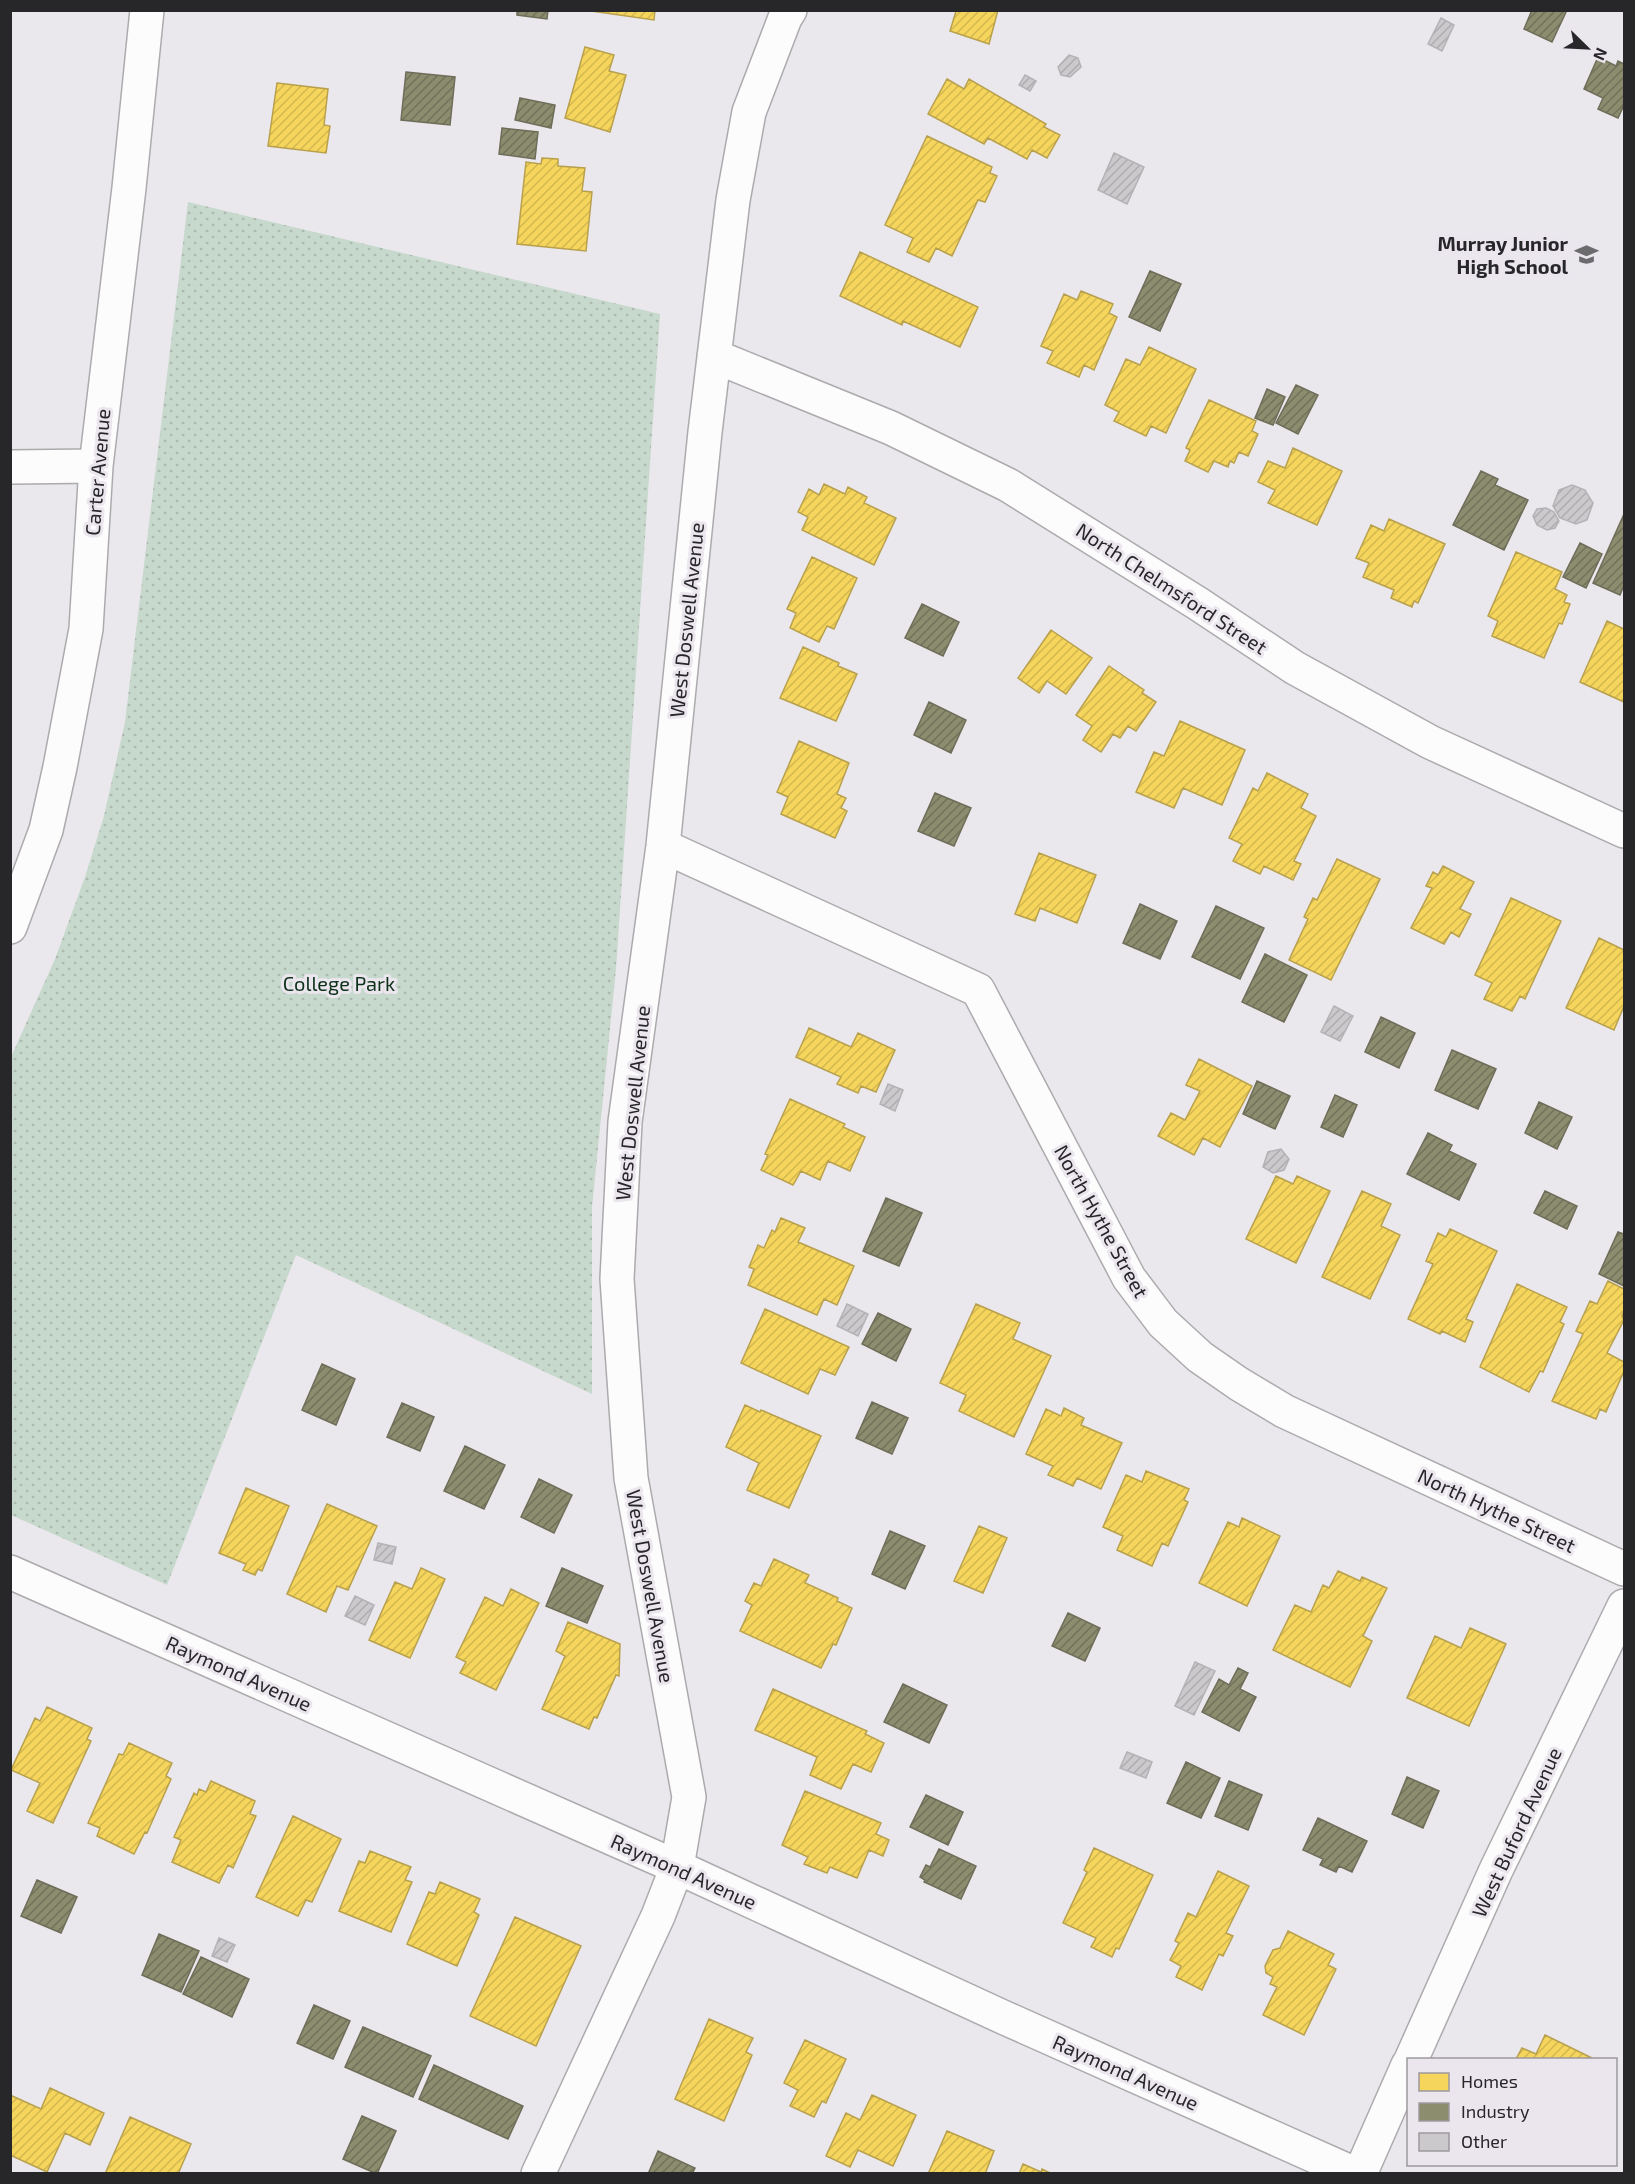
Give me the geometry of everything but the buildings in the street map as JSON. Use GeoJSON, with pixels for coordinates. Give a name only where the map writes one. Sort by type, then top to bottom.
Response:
{"type":"FeatureCollection","features":[{"type":"Feature","properties":{"kind":"street","name":"Carter Avenue"},"geometry":{"type":"LineString","coordinates":[[10,927],[46,830],[86,629],[96,466],[129,188],[147,10]]}},
{"type":"Feature","properties":{"kind":"street","name":"West Doswell Avenue"},"geometry":{"type":"LineString","coordinates":[[538,2174],[657,1916],[677,1867],[689,1797],[631,1478],[617,1279],[625,1122],[663,846],[714,356],[733,200],[749,112],[790,10]]}},
{"type":"Feature","properties":{"kind":"street","name":"North Chelmsford Street"},"geometry":{"type":"LineString","coordinates":[[714,356],[891,428],[1008,485],[1188,597],[1295,668],[1430,742],[1624,831]]}},
{"type":"Feature","properties":{"kind":"street"},"geometry":{"type":"LineString","coordinates":[[10,467],[96,466]]}},
{"type":"Feature","properties":{"kind":"street","name":"North Hythe Street"},"geometry":{"type":"LineString","coordinates":[[663,846],[978,990],[1129,1278],[1163,1323],[1200,1357],[1284,1411],[1624,1569]]}},
{"type":"Feature","properties":{"kind":"street","name":"Raymond Avenue"},"geometry":{"type":"LineString","coordinates":[[10,1572],[677,1867],[1005,2018],[1355,2174]]}},
{"type":"Feature","properties":{"kind":"street","name":"West Buford Avenue"},"geometry":{"type":"LineString","coordinates":[[1412,2058],[1496,1870],[1624,1606]]}},
{"type":"Feature","properties":{"kind":"street"},"geometry":{"type":"LineString","coordinates":[[1360,2174],[1407,2067]]}},
{"type":"Feature","properties":{"kind":"green space","name":"College Park"},"geometry":{"type":"Polygon","coordinates":[[[188,202],[660,314],[616,969],[592,1207],[592,1394],[296,1255],[167,1585],[11,1515],[11,1057],[55,959],[85,877],[104,816],[125,722],[188,202]]]}},
{"type":"Feature","properties":{"kind":"place","name":"Murray Junior High School"},"geometry":{"type":"Point","coordinates":[1586,254]}}]}
